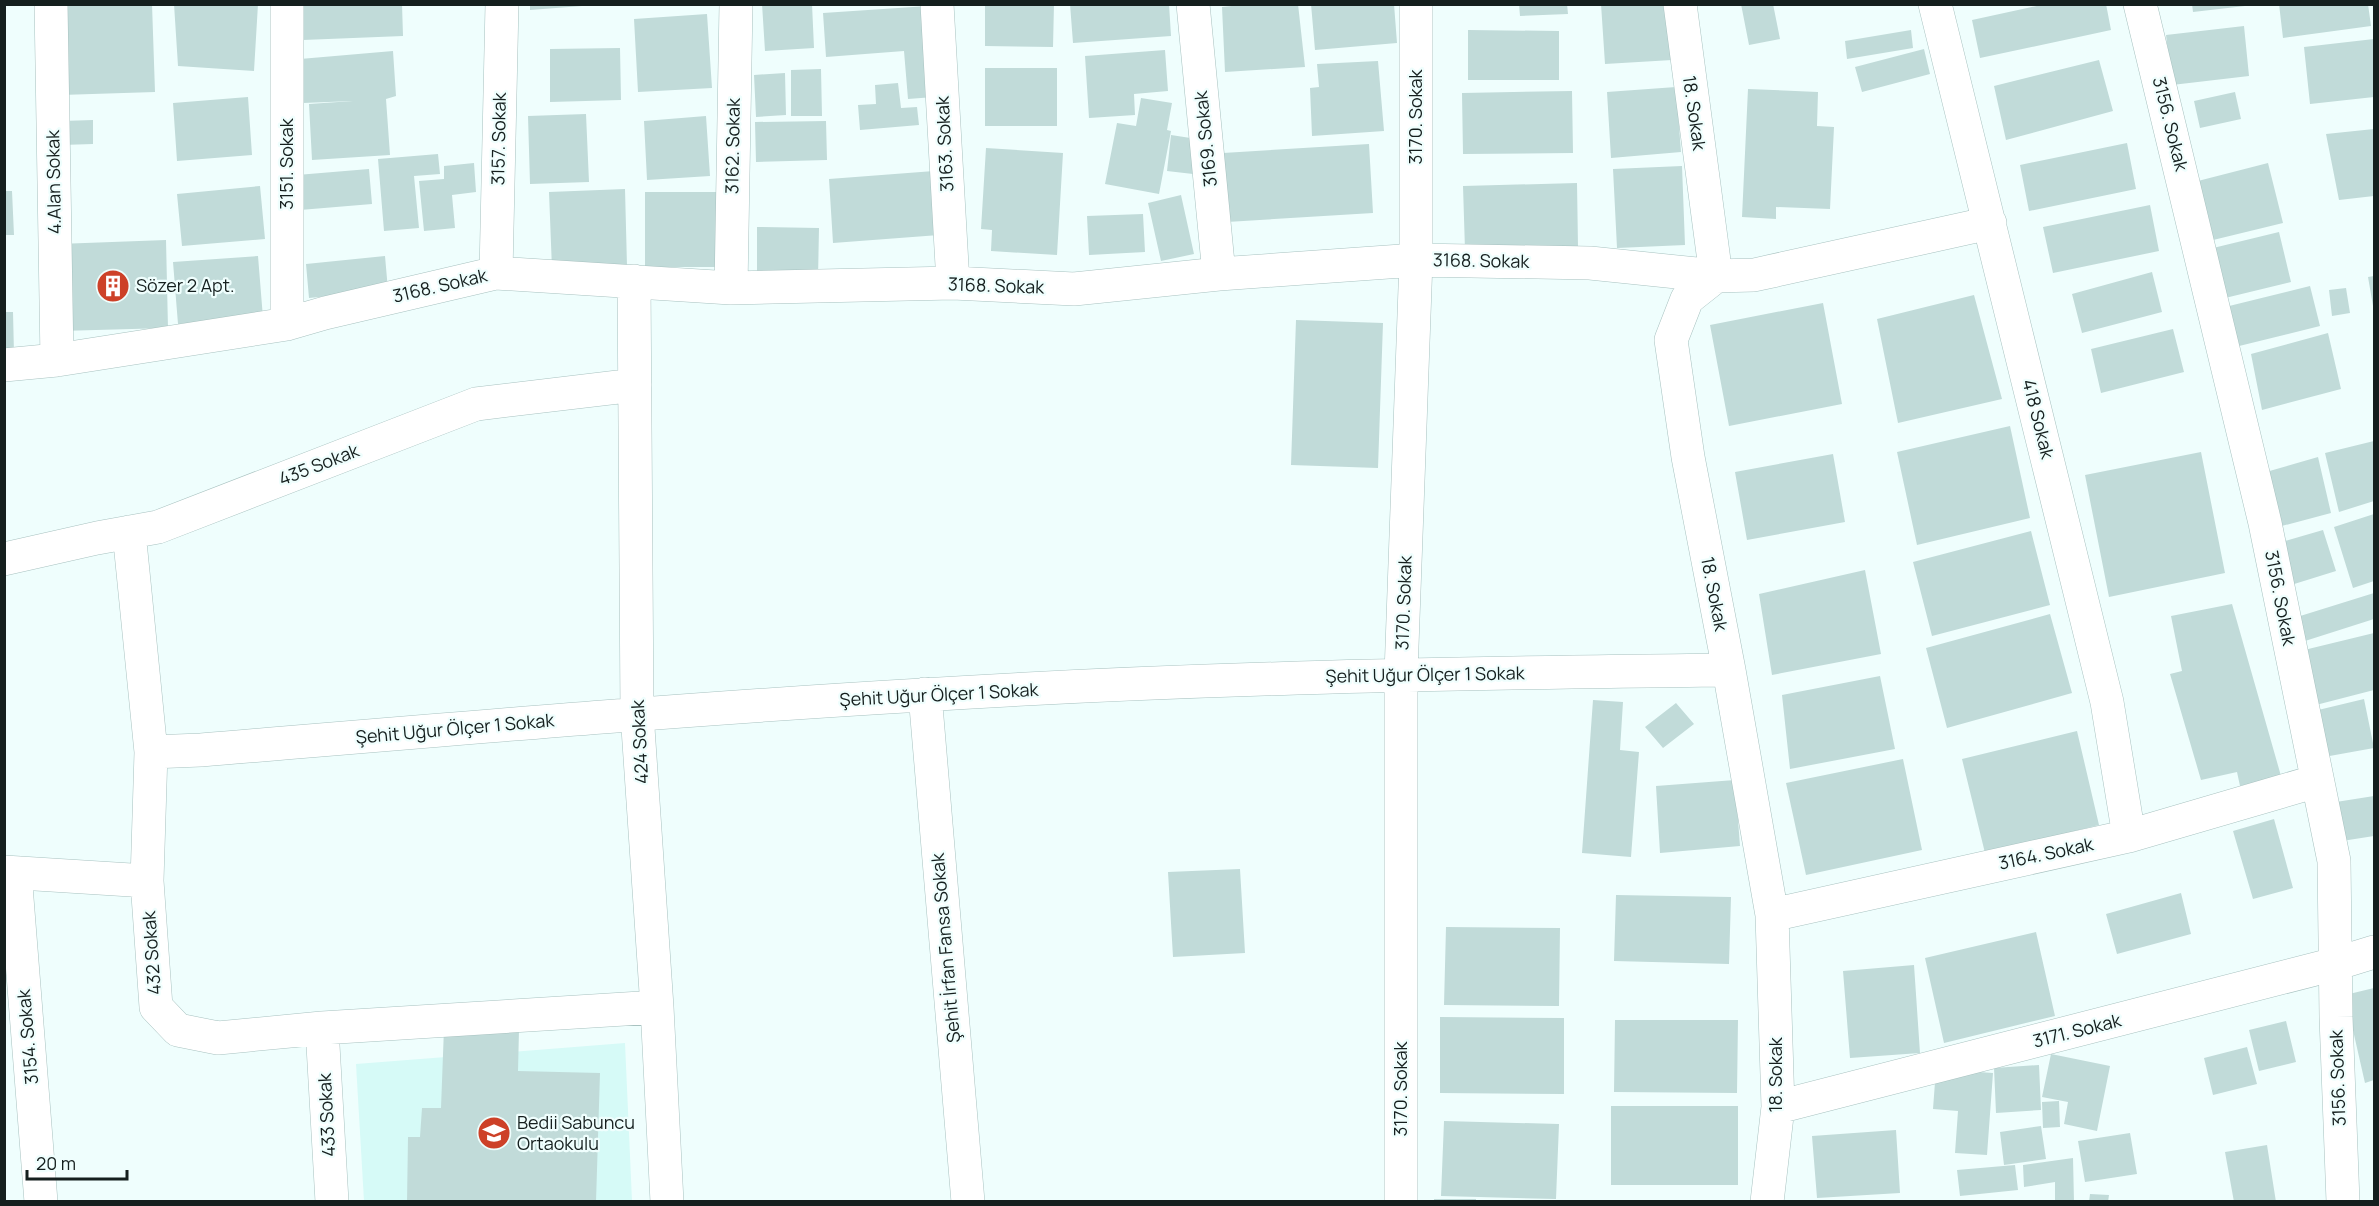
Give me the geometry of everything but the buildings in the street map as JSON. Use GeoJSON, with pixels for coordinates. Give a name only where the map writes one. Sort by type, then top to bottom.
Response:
{"type":"FeatureCollection","features":[{"type":"Feature","properties":{"kind":"street","name":"4.Alan Sokak"},"geometry":{"type":"LineString","coordinates":[[51,4],[57,360]]}},
{"type":"Feature","properties":{"kind":"street","name":"3151. Sokak"},"geometry":{"type":"LineString","coordinates":[[287,4],[287,324]]}},
{"type":"Feature","properties":{"kind":"street","name":"3157. Sokak"},"geometry":{"type":"LineString","coordinates":[[496,273],[502,4]]}},
{"type":"Feature","properties":{"kind":"street","name":"3162. Sokak"},"geometry":{"type":"LineString","coordinates":[[731,288],[736,4]]}},
{"type":"Feature","properties":{"kind":"street","name":"3163. Sokak"},"geometry":{"type":"LineString","coordinates":[[937,4],[953,283]]}},
{"type":"Feature","properties":{"kind":"street","name":"3169. Sokak"},"geometry":{"type":"LineString","coordinates":[[1193,4],[1220,274]]}},
{"type":"Feature","properties":{"kind":"street","name":"3170. Sokak"},"geometry":{"type":"LineString","coordinates":[[1401,1202],[1401,674],[1416,260],[1416,4]]}},
{"type":"Feature","properties":{"kind":"street","name":"18. Sokak"},"geometry":{"type":"LineString","coordinates":[[1680,4],[1716,276],[1687,299],[1671,340],[1688,457],[1729,670],[1772,915],[1778,1107],[1767,1202]]}},
{"type":"Feature","properties":{"kind":"street","name":"418 Sokak"},"geometry":{"type":"LineString","coordinates":[[1935,4],[2107,702],[2129,836]]}},
{"type":"Feature","properties":{"kind":"street","name":"3156. Sokak"},"geometry":{"type":"LineString","coordinates":[[2140,4],[2265,523],[2334,861],[2343,1202]]}},
{"type":"Feature","properties":{"kind":"street","name":"3168. Sokak"},"geometry":{"type":"LineString","coordinates":[[4,365],[57,360],[287,324],[335,310],[496,273],[731,288],[953,283],[1074,289],[1220,274],[1416,260],[1590,262],[1716,276],[1754,275],[1990,223]]}},
{"type":"Feature","properties":{"kind":"street","name":"424 Sokak"},"geometry":{"type":"LineString","coordinates":[[634,281],[637,714],[668,1202]]}},
{"type":"Feature","properties":{"kind":"street","name":"435 Sokak"},"geometry":{"type":"LineString","coordinates":[[4,559],[158,527],[476,404],[635,385]]}},
{"type":"Feature","properties":{"kind":"street","name":"432 Sokak"},"geometry":{"type":"LineString","coordinates":[[129,532],[151,752],[147,881],[156,1007],[178,1030],[218,1038],[322,1028],[657,1007]]}},
{"type":"Feature","properties":{"kind":"street","name":"Şehit Uğur Ölçer 1 Sokak"},"geometry":{"type":"LineString","coordinates":[[151,752],[925,694],[1401,674],[1729,670]]}},
{"type":"Feature","properties":{"kind":"street","name":"Şehit İrfan Fansa Sokak"},"geometry":{"type":"LineString","coordinates":[[925,694],[968,1202]]}},
{"type":"Feature","properties":{"kind":"street","name":"3164. Sokak"},"geometry":{"type":"LineString","coordinates":[[1772,915],[2129,836],[2317,781]]}},
{"type":"Feature","properties":{"kind":"street"},"geometry":{"type":"LineString","coordinates":[[10,872],[147,881]]}},
{"type":"Feature","properties":{"kind":"street","name":"3154. Sokak"},"geometry":{"type":"LineString","coordinates":[[10,872],[41,1202]]}},
{"type":"Feature","properties":{"kind":"street","name":"3171. Sokak"},"geometry":{"type":"LineString","coordinates":[[1778,1107],[2374,952]]}},
{"type":"Feature","properties":{"kind":"street","name":"433 Sokak"},"geometry":{"type":"LineString","coordinates":[[322,1028],[332,1202]]}},
{"type":"Feature","properties":{"kind":"shaded area","name":"Bedii Sabuncu Ortaokulu"},"geometry":{"type":"Polygon","coordinates":[[[625,1043],[632,1201],[364,1201],[356,1064],[625,1043]]]}},
{"type":"Feature","properties":{"kind":"place","name":"Sözer 2 Apt."},"geometry":{"type":"Point","coordinates":[113,286]}},
{"type":"Feature","properties":{"kind":"place","name":"Bedii Sabuncu Ortaokulu"},"geometry":{"type":"Point","coordinates":[494,1133]}}]}
